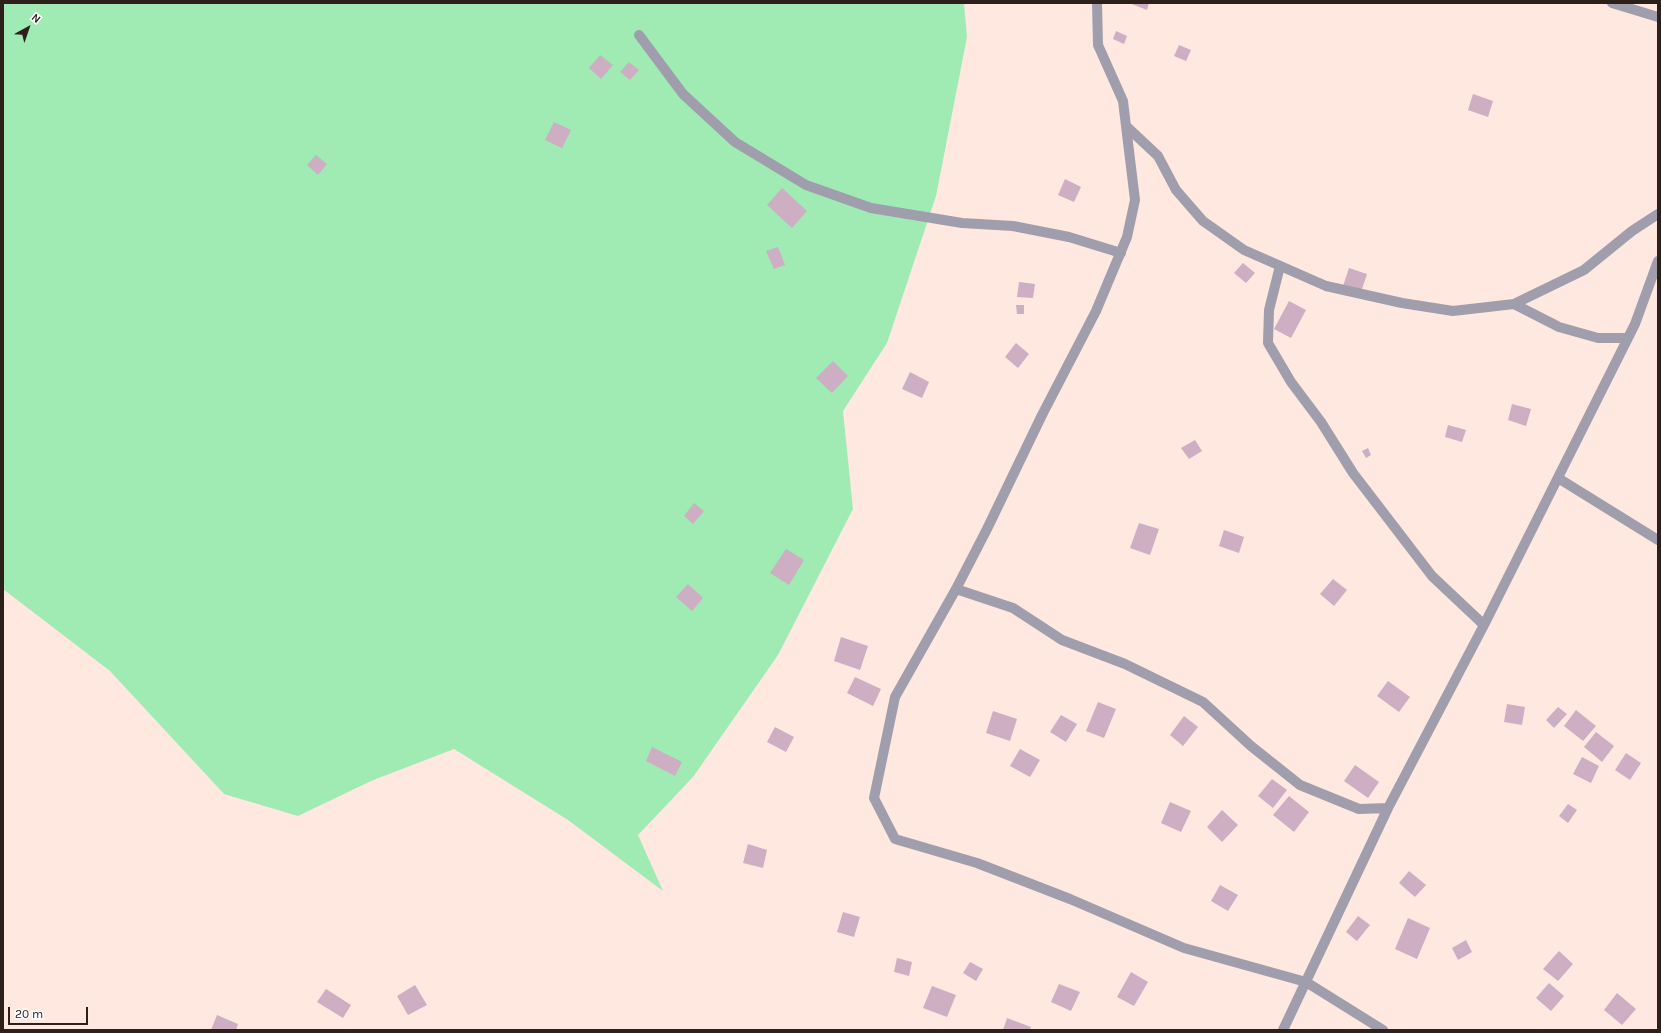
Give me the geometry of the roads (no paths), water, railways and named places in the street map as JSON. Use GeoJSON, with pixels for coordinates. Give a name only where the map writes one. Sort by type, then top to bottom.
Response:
{"type":"FeatureCollection","features":[{"type":"Feature","properties":{"kind":"street"},"geometry":{"type":"LineString","coordinates":[[1097,3],[1098,45],[1123,101],[1134,200],[1128,237],[1096,311],[956,589],[896,697],[874,798],[895,839],[977,863],[1070,899],[1184,948],[1306,982],[1383,1030]]}},
{"type":"Feature","properties":{"kind":"street"},"geometry":{"type":"LineString","coordinates":[[1612,3],[1658,17]]}},
{"type":"Feature","properties":{"kind":"street"},"geometry":{"type":"LineString","coordinates":[[639,35],[683,94],[729,137],[806,185],[871,208],[962,223],[1013,226],[1069,237],[1121,253]]}},
{"type":"Feature","properties":{"kind":"street"},"geometry":{"type":"LineString","coordinates":[[1126,126],[1158,156],[1176,190],[1203,221],[1244,250],[1326,286],[1402,303],[1453,311],[1514,304],[1584,270],[1632,231],[1658,214]]}},
{"type":"Feature","properties":{"kind":"street"},"geometry":{"type":"LineString","coordinates":[[1283,1030],[1388,808],[1484,626],[1635,324],[1658,261]]}},
{"type":"Feature","properties":{"kind":"street"},"geometry":{"type":"LineString","coordinates":[[1280,266],[1269,310],[1268,343],[1291,382],[1321,422],[1353,473],[1432,576],[1484,626]]}},
{"type":"Feature","properties":{"kind":"street"},"geometry":{"type":"LineString","coordinates":[[1514,304],[1559,327],[1598,338],[1628,338]]}},
{"type":"Feature","properties":{"kind":"street"},"geometry":{"type":"LineString","coordinates":[[1558,478],[1658,540]]}},
{"type":"Feature","properties":{"kind":"street"},"geometry":{"type":"LineString","coordinates":[[956,589],[1013,608],[1062,640],[1125,664],[1203,702],[1251,746],[1300,785],[1359,809],[1388,808]]}}]}
